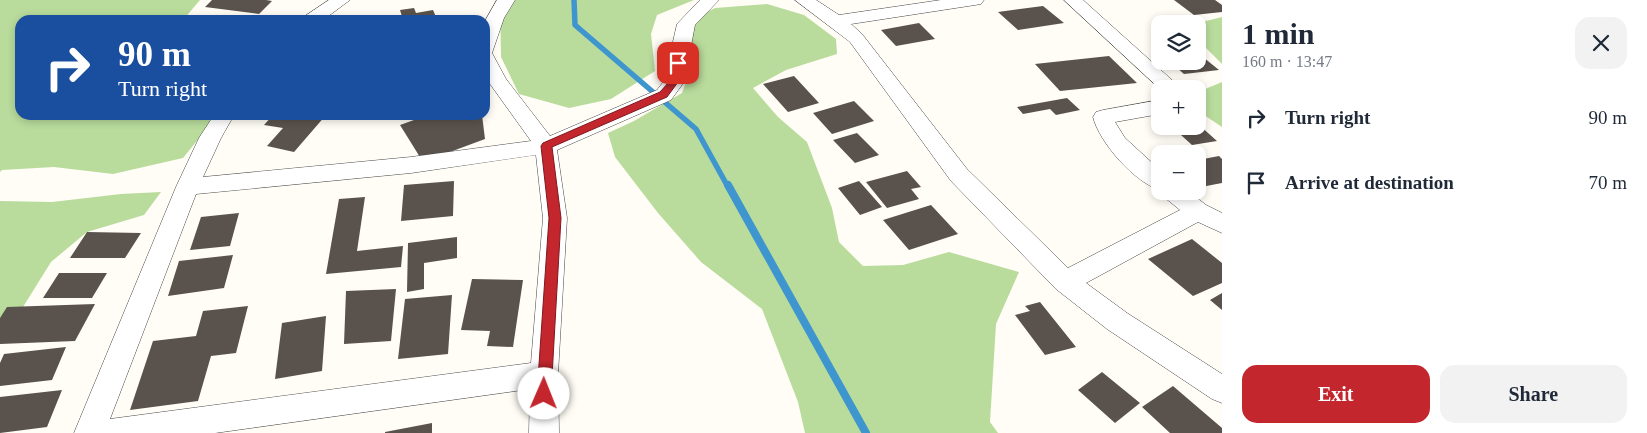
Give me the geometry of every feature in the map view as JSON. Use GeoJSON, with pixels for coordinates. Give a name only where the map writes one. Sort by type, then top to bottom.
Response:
{"type":"FeatureCollection","features":[{"type":"Feature","properties":{"kind":"street"},"geometry":{"type":"LineString","coordinates":[[318,15],[341,0]]}},
{"type":"Feature","properties":{"kind":"street"},"geometry":{"type":"LineString","coordinates":[[490,34],[495,18],[506,0]]}},
{"type":"Feature","properties":{"kind":"street"},"geometry":{"type":"LineString","coordinates":[[187,187],[410,165],[546,146],[664,95],[674,82],[686,24],[710,0]]}},
{"type":"Feature","properties":{"kind":"street"},"geometry":{"type":"LineString","coordinates":[[804,0],[836,21],[856,38],[959,175],[1065,282],[1117,321],[1222,390]]}},
{"type":"Feature","properties":{"kind":"street"},"geometry":{"type":"LineString","coordinates":[[836,21],[975,0]]}},
{"type":"Feature","properties":{"kind":"street"},"geometry":{"type":"LineString","coordinates":[[1073,0],[1162,80]]}},
{"type":"Feature","properties":{"kind":"street"},"geometry":{"type":"LineString","coordinates":[[490,67],[497,81],[546,146],[555,218],[544,374],[544,433]]}},
{"type":"Feature","properties":{"kind":"street"},"geometry":{"type":"LineString","coordinates":[[1151,109],[1103,117],[1104,126],[1115,139],[1151,173]]}},
{"type":"Feature","properties":{"kind":"street"},"geometry":{"type":"LineString","coordinates":[[89,433],[187,187],[210,138],[221,120]]}},
{"type":"Feature","properties":{"kind":"street"},"geometry":{"type":"LineString","coordinates":[[1183,200],[1198,212],[1222,224]]}},
{"type":"Feature","properties":{"kind":"street"},"geometry":{"type":"LineString","coordinates":[[1065,282],[1198,212]]}},
{"type":"Feature","properties":{"kind":"street"},"geometry":{"type":"LineString","coordinates":[[112,433],[544,374]]}},
{"type":"Feature","properties":{"kind":"green space"},"geometry":{"type":"Polygon","coordinates":[[[0,0],[200,0],[187,15],[15,15],[15,120],[214,120],[183,158],[113,174],[54,167],[2,170],[0,172],[0,0]]]}},
{"type":"Feature","properties":{"kind":"green space"},"geometry":{"type":"Polygon","coordinates":[[[500,0],[694,0],[657,15],[651,34],[655,71],[611,99],[569,108],[519,94],[501,57],[500,0]]]}},
{"type":"Feature","properties":{"kind":"green space"},"geometry":{"type":"Polygon","coordinates":[[[767,4],[804,15],[836,39],[837,54],[786,70],[753,88],[778,117],[807,142],[832,208],[839,242],[863,266],[903,265],[949,252],[1019,272],[996,324],[990,422],[998,433],[805,433],[798,402],[762,309],[701,262],[658,213],[615,157],[608,133],[634,121],[682,93],[691,69],[691,20],[715,8],[767,4]]]}},
{"type":"Feature","properties":{"kind":"green space"},"geometry":{"type":"Polygon","coordinates":[[[1222,17],[1222,64],[1206,48],[1206,21],[1222,17]]]}},
{"type":"Feature","properties":{"kind":"green space"},"geometry":{"type":"Polygon","coordinates":[[[1222,82],[1222,127],[1206,116],[1206,89],[1222,82]]]}},
{"type":"Feature","properties":{"kind":"green space"},"geometry":{"type":"Polygon","coordinates":[[[161,192],[144,215],[87,232],[51,262],[0,344],[0,201],[52,202],[121,194],[161,192]]]}},
{"type":"Feature","properties":{"kind":"building"},"geometry":{"type":"Polygon","coordinates":[[[212,0],[272,1],[259,14],[205,7],[212,0]]]}},
{"type":"Feature","properties":{"kind":"building"},"geometry":{"type":"Polygon","coordinates":[[[1174,0],[1215,0],[1222,5],[1222,12],[1194,15],[1174,0]]]}},
{"type":"Feature","properties":{"kind":"building"},"geometry":{"type":"Polygon","coordinates":[[[1043,6],[1064,23],[1018,30],[998,12],[1043,6]]]}},
{"type":"Feature","properties":{"kind":"building"},"geometry":{"type":"Polygon","coordinates":[[[414,8],[416,13],[433,10],[435,15],[402,15],[400,10],[414,8]]]}},
{"type":"Feature","properties":{"kind":"building"},"geometry":{"type":"Polygon","coordinates":[[[919,23],[935,39],[896,46],[881,30],[919,23]]]}},
{"type":"Feature","properties":{"kind":"building"},"geometry":{"type":"Polygon","coordinates":[[[1109,56],[1137,83],[1060,91],[1035,64],[1109,56]]]}},
{"type":"Feature","properties":{"kind":"building"},"geometry":{"type":"Polygon","coordinates":[[[1206,59],[1219,70],[1184,74],[1179,70],[1206,70],[1206,59]]]}},
{"type":"Feature","properties":{"kind":"building"},"geometry":{"type":"Polygon","coordinates":[[[794,76],[819,103],[788,112],[763,84],[794,76]]]}},
{"type":"Feature","properties":{"kind":"building"},"geometry":{"type":"Polygon","coordinates":[[[1067,98],[1080,110],[1056,115],[1050,109],[1023,114],[1017,107],[1067,98]]]}},
{"type":"Feature","properties":{"kind":"building"},"geometry":{"type":"Polygon","coordinates":[[[854,101],[874,121],[832,134],[813,113],[854,101]]]}},
{"type":"Feature","properties":{"kind":"building"},"geometry":{"type":"Polygon","coordinates":[[[268,120],[322,120],[294,152],[267,146],[283,128],[264,125],[268,120]]]}},
{"type":"Feature","properties":{"kind":"building"},"geometry":{"type":"Polygon","coordinates":[[[414,120],[483,120],[485,139],[423,162],[400,125],[414,120]]]}},
{"type":"Feature","properties":{"kind":"building"},"geometry":{"type":"Polygon","coordinates":[[[1206,131],[1217,141],[1192,145],[1181,135],[1206,135],[1206,131]]]}},
{"type":"Feature","properties":{"kind":"building"},"geometry":{"type":"Polygon","coordinates":[[[857,133],[879,155],[855,163],[833,140],[857,133]]]}},
{"type":"Feature","properties":{"kind":"building"},"geometry":{"type":"Polygon","coordinates":[[[1219,156],[1222,159],[1222,183],[1206,186],[1206,158],[1219,156]]]}},
{"type":"Feature","properties":{"kind":"building"},"geometry":{"type":"Polygon","coordinates":[[[907,171],[921,187],[911,189],[919,199],[887,208],[866,182],[907,171]]]}},
{"type":"Feature","properties":{"kind":"building"},"geometry":{"type":"Polygon","coordinates":[[[454,181],[453,216],[401,221],[404,185],[454,181]]]}},
{"type":"Feature","properties":{"kind":"building"},"geometry":{"type":"Polygon","coordinates":[[[859,181],[882,207],[860,215],[838,188],[859,181]]]}},
{"type":"Feature","properties":{"kind":"building"},"geometry":{"type":"Polygon","coordinates":[[[365,197],[357,251],[403,246],[401,267],[326,274],[339,199],[365,197]]]}},
{"type":"Feature","properties":{"kind":"building"},"geometry":{"type":"Polygon","coordinates":[[[931,205],[958,234],[909,250],[883,220],[931,205]]]}},
{"type":"Feature","properties":{"kind":"building"},"geometry":{"type":"Polygon","coordinates":[[[239,213],[230,246],[190,250],[201,217],[239,213]]]}},
{"type":"Feature","properties":{"kind":"building"},"geometry":{"type":"Polygon","coordinates":[[[87,232],[141,233],[125,258],[70,258],[87,232]]]}},
{"type":"Feature","properties":{"kind":"building"},"geometry":{"type":"Polygon","coordinates":[[[457,237],[457,258],[424,263],[424,289],[407,292],[408,243],[457,237]]]}},
{"type":"Feature","properties":{"kind":"building"},"geometry":{"type":"Polygon","coordinates":[[[1192,239],[1222,263],[1222,283],[1193,296],[1148,259],[1192,239]]]}},
{"type":"Feature","properties":{"kind":"building"},"geometry":{"type":"Polygon","coordinates":[[[233,255],[224,288],[168,296],[179,261],[233,255]]]}},
{"type":"Feature","properties":{"kind":"building"},"geometry":{"type":"Polygon","coordinates":[[[59,273],[107,273],[92,298],[43,298],[59,273]]]}},
{"type":"Feature","properties":{"kind":"building"},"geometry":{"type":"Polygon","coordinates":[[[472,279],[523,280],[513,347],[487,346],[490,331],[461,330],[472,279]]]}},
{"type":"Feature","properties":{"kind":"building"},"geometry":{"type":"Polygon","coordinates":[[[396,289],[391,341],[344,344],[346,291],[396,289]]]}},
{"type":"Feature","properties":{"kind":"building"},"geometry":{"type":"Polygon","coordinates":[[[1222,293],[1222,310],[1210,300],[1222,293]]]}},
{"type":"Feature","properties":{"kind":"building"},"geometry":{"type":"Polygon","coordinates":[[[452,295],[448,354],[398,359],[405,299],[452,295]]]}},
{"type":"Feature","properties":{"kind":"building"},"geometry":{"type":"Polygon","coordinates":[[[1040,302],[1076,347],[1045,355],[1015,315],[1030,311],[1025,306],[1040,302]]]}},
{"type":"Feature","properties":{"kind":"building"},"geometry":{"type":"Polygon","coordinates":[[[95,304],[75,341],[0,344],[0,318],[7,307],[95,304]]]}},
{"type":"Feature","properties":{"kind":"building"},"geometry":{"type":"Polygon","coordinates":[[[248,306],[236,353],[211,356],[198,401],[130,410],[153,341],[196,336],[203,311],[248,306]]]}},
{"type":"Feature","properties":{"kind":"building"},"geometry":{"type":"Polygon","coordinates":[[[326,316],[322,371],[275,379],[282,323],[326,316]]]}},
{"type":"Feature","properties":{"kind":"building"},"geometry":{"type":"Polygon","coordinates":[[[66,347],[52,380],[0,386],[0,363],[4,354],[66,347]]]}},
{"type":"Feature","properties":{"kind":"building"},"geometry":{"type":"Polygon","coordinates":[[[1102,372],[1140,403],[1115,423],[1078,390],[1102,372]]]}},
{"type":"Feature","properties":{"kind":"building"},"geometry":{"type":"Polygon","coordinates":[[[1173,386],[1222,428],[1222,433],[1170,433],[1142,407],[1173,386]]]}},
{"type":"Feature","properties":{"kind":"building"},"geometry":{"type":"Polygon","coordinates":[[[62,390],[47,427],[0,433],[0,397],[62,390]]]}},
{"type":"Feature","properties":{"kind":"building"},"geometry":{"type":"Polygon","coordinates":[[[432,423],[432,433],[385,433],[385,432],[432,423]]]}},
{"type":"Feature","properties":{"kind":"waterway"},"geometry":{"type":"LineString","coordinates":[[574,0],[575,25],[696,129],[728,187]]}},
{"type":"Feature","properties":{"kind":"waterway"},"geometry":{"type":"LineString","coordinates":[[728,185],[866,433]]}},
{"type":"Feature","properties":{"kind":"route"},"geometry":{"type":"LineString","coordinates":[[544,394],[555,218],[546,146],[664,95],[674,82],[678,63]]}}]}
